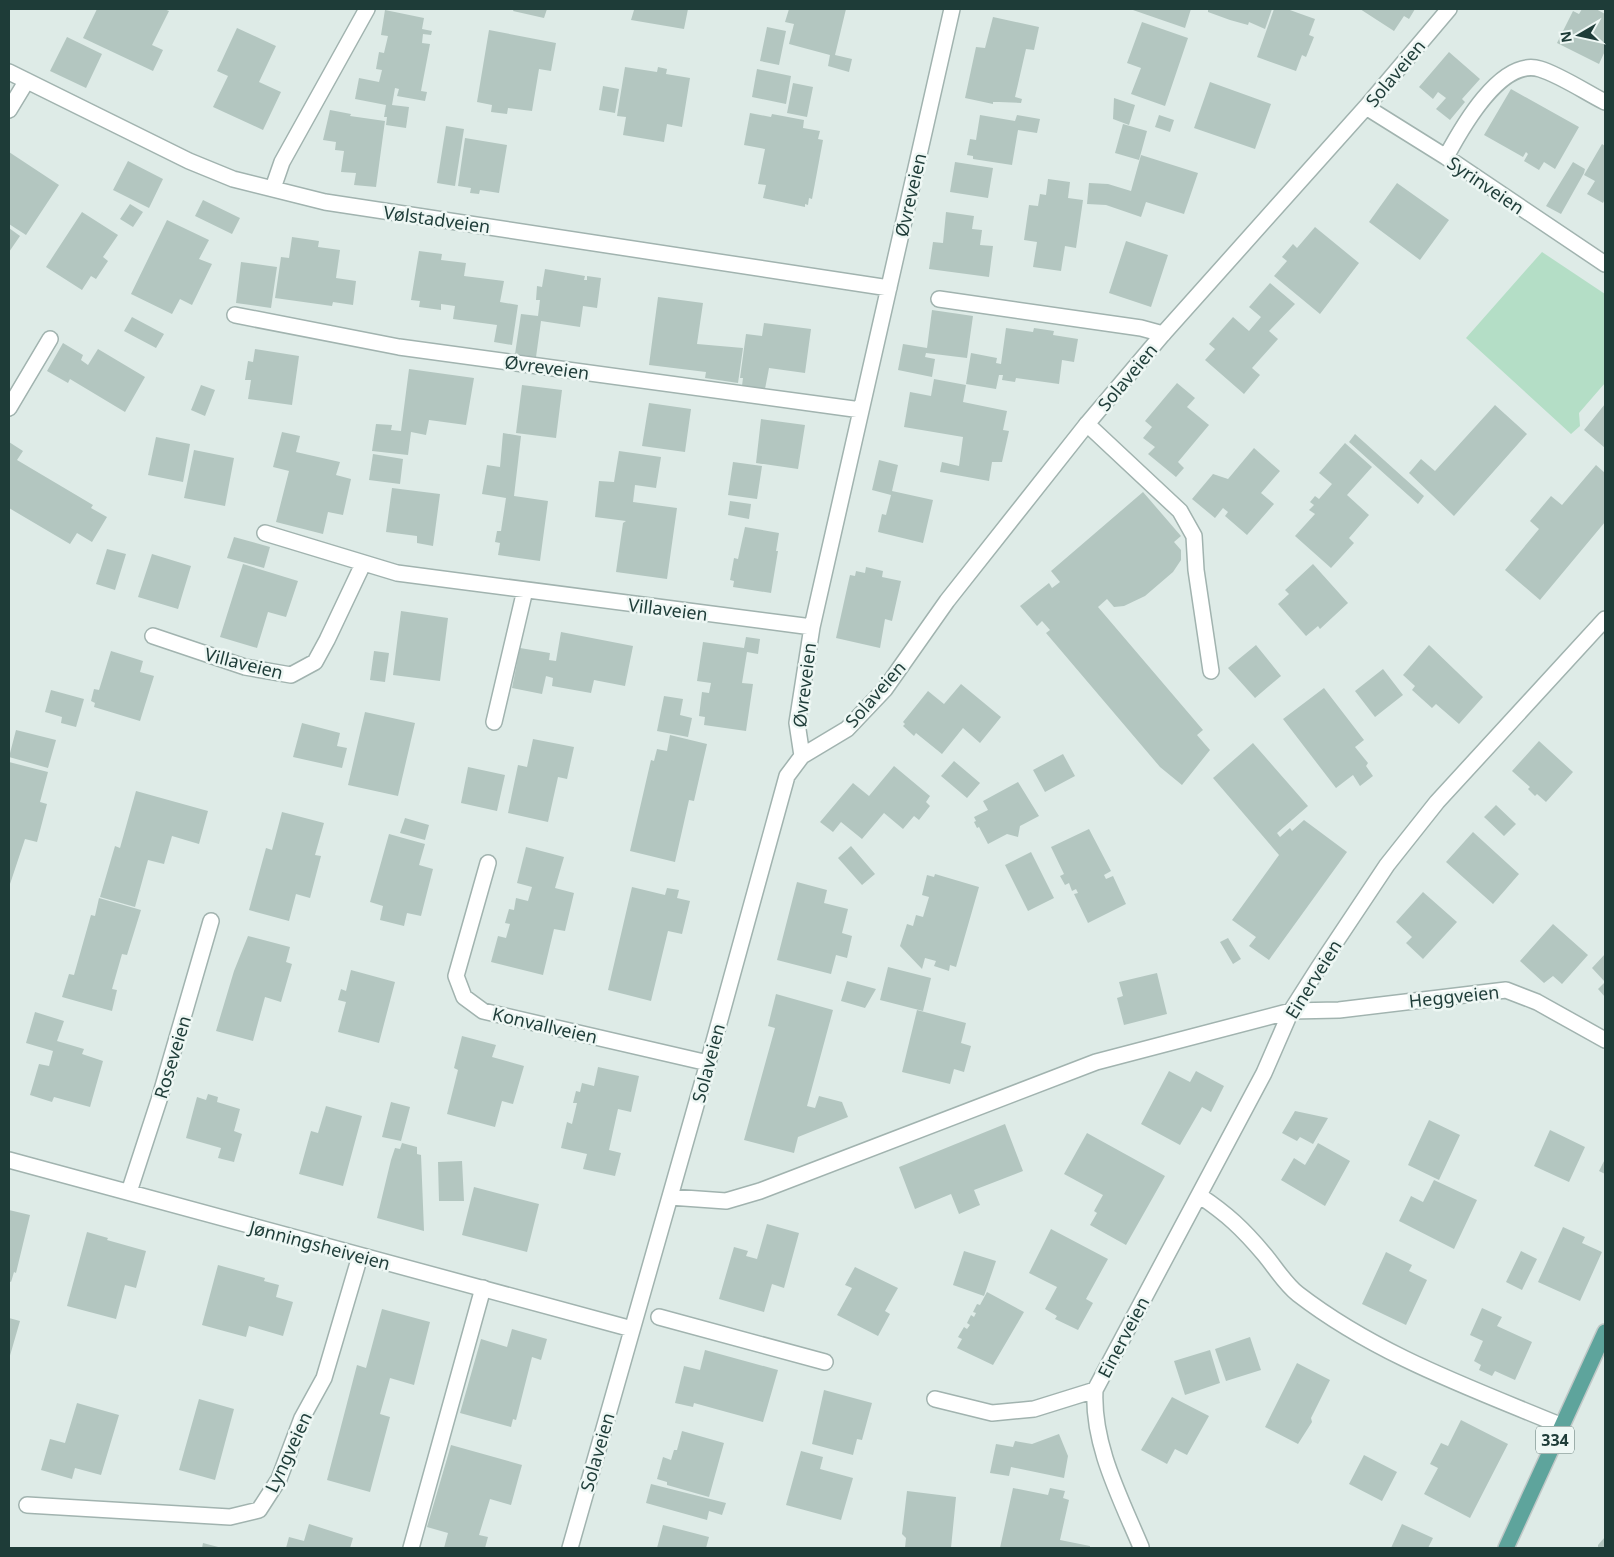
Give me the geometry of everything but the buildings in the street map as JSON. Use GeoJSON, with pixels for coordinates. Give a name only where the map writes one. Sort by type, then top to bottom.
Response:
{"type":"FeatureCollection","features":[{"type":"Feature","properties":{"kind":"main road","name":"334"},"geometry":{"type":"LineString","coordinates":[[1506,1548],[1605,1332]]}},
{"type":"Feature","properties":{"kind":"street"},"geometry":{"type":"LineString","coordinates":[[273,188],[282,162],[367,9]]}},
{"type":"Feature","properties":{"kind":"street","name":"Øvreveien"},"geometry":{"type":"LineString","coordinates":[[802,756],[797,723],[812,627],[952,9]]}},
{"type":"Feature","properties":{"kind":"street","name":"Solaveien"},"geometry":{"type":"LineString","coordinates":[[570,1548],[708,1063],[787,776],[802,756],[847,729],[885,689],[948,601],[1087,424],[1163,334],[1366,107],[1450,9]]}},
{"type":"Feature","properties":{"kind":"street"},"geometry":{"type":"LineString","coordinates":[[1446,157],[1466,120],[1499,83],[1524,68],[1540,69],[1605,102]]}},
{"type":"Feature","properties":{"kind":"street","name":"Vølstadveien"},"geometry":{"type":"LineString","coordinates":[[9,72],[189,161],[233,179],[325,202],[889,288]]}},
{"type":"Feature","properties":{"kind":"street"},"geometry":{"type":"LineString","coordinates":[[9,110],[26,82]]}},
{"type":"Feature","properties":{"kind":"street","name":"Syrinveien"},"geometry":{"type":"LineString","coordinates":[[1366,107],[1446,157],[1605,264]]}},
{"type":"Feature","properties":{"kind":"street"},"geometry":{"type":"LineString","coordinates":[[939,299],[1140,328],[1163,334]]}},
{"type":"Feature","properties":{"kind":"street","name":"Øvreveien"},"geometry":{"type":"LineString","coordinates":[[235,315],[399,347],[861,410]]}},
{"type":"Feature","properties":{"kind":"street"},"geometry":{"type":"LineString","coordinates":[[9,408],[50,338]]}},
{"type":"Feature","properties":{"kind":"street"},"geometry":{"type":"LineString","coordinates":[[1087,424],[1180,511],[1194,536],[1196,570],[1211,671]]}},
{"type":"Feature","properties":{"kind":"street","name":"Villaveien"},"geometry":{"type":"LineString","coordinates":[[265,533],[397,573],[812,627]]}},
{"type":"Feature","properties":{"kind":"street","name":"Villaveien"},"geometry":{"type":"LineString","coordinates":[[153,636],[245,667],[290,675],[315,662],[328,640],[363,564]]}},
{"type":"Feature","properties":{"kind":"street"},"geometry":{"type":"LineString","coordinates":[[494,722],[525,590]]}},
{"type":"Feature","properties":{"kind":"street","name":"Einerveien"},"geometry":{"type":"LineString","coordinates":[[1141,1548],[1100,1444],[1094,1412],[1095,1390],[1264,1073],[1291,1011],[1387,865],[1437,802],[1605,619]]}},
{"type":"Feature","properties":{"kind":"street","name":"Konvallveien"},"geometry":{"type":"LineString","coordinates":[[488,863],[456,976],[464,997],[483,1011],[708,1063]]}},
{"type":"Feature","properties":{"kind":"street","name":"Roseveien"},"geometry":{"type":"LineString","coordinates":[[129,1192],[159,1100],[211,922]]}},
{"type":"Feature","properties":{"kind":"street","name":"Heggveien"},"geometry":{"type":"LineString","coordinates":[[670,1197],[726,1201],[760,1191],[1096,1062],[1291,1011],[1339,1010],[1506,990],[1537,1002],[1605,1040]]}},
{"type":"Feature","properties":{"kind":"street","name":"Jønningsheiveien"},"geometry":{"type":"LineString","coordinates":[[9,1160],[632,1329]]}},
{"type":"Feature","properties":{"kind":"street"},"geometry":{"type":"LineString","coordinates":[[1200,1196],[1229,1216],[1296,1292],[1338,1322],[1375,1344],[1445,1378],[1562,1426]]}},
{"type":"Feature","properties":{"kind":"street","name":"Lyngveien"},"geometry":{"type":"LineString","coordinates":[[27,1505],[230,1518],[260,1510],[279,1479],[302,1418],[324,1378],[360,1256]]}},
{"type":"Feature","properties":{"kind":"street"},"geometry":{"type":"LineString","coordinates":[[411,1548],[483,1288]]}},
{"type":"Feature","properties":{"kind":"street"},"geometry":{"type":"LineString","coordinates":[[659,1317],[825,1362]]}},
{"type":"Feature","properties":{"kind":"street","name":"Einerveien"},"geometry":{"type":"LineString","coordinates":[[936,1398],[992,1413],[1034,1409],[1095,1390]]}},
{"type":"Feature","properties":{"kind":"green space"},"geometry":{"type":"Polygon","coordinates":[[[1542,252],[1605,294],[1605,383],[1579,413],[1580,426],[1571,434],[1466,338],[1542,252]]]}}]}
